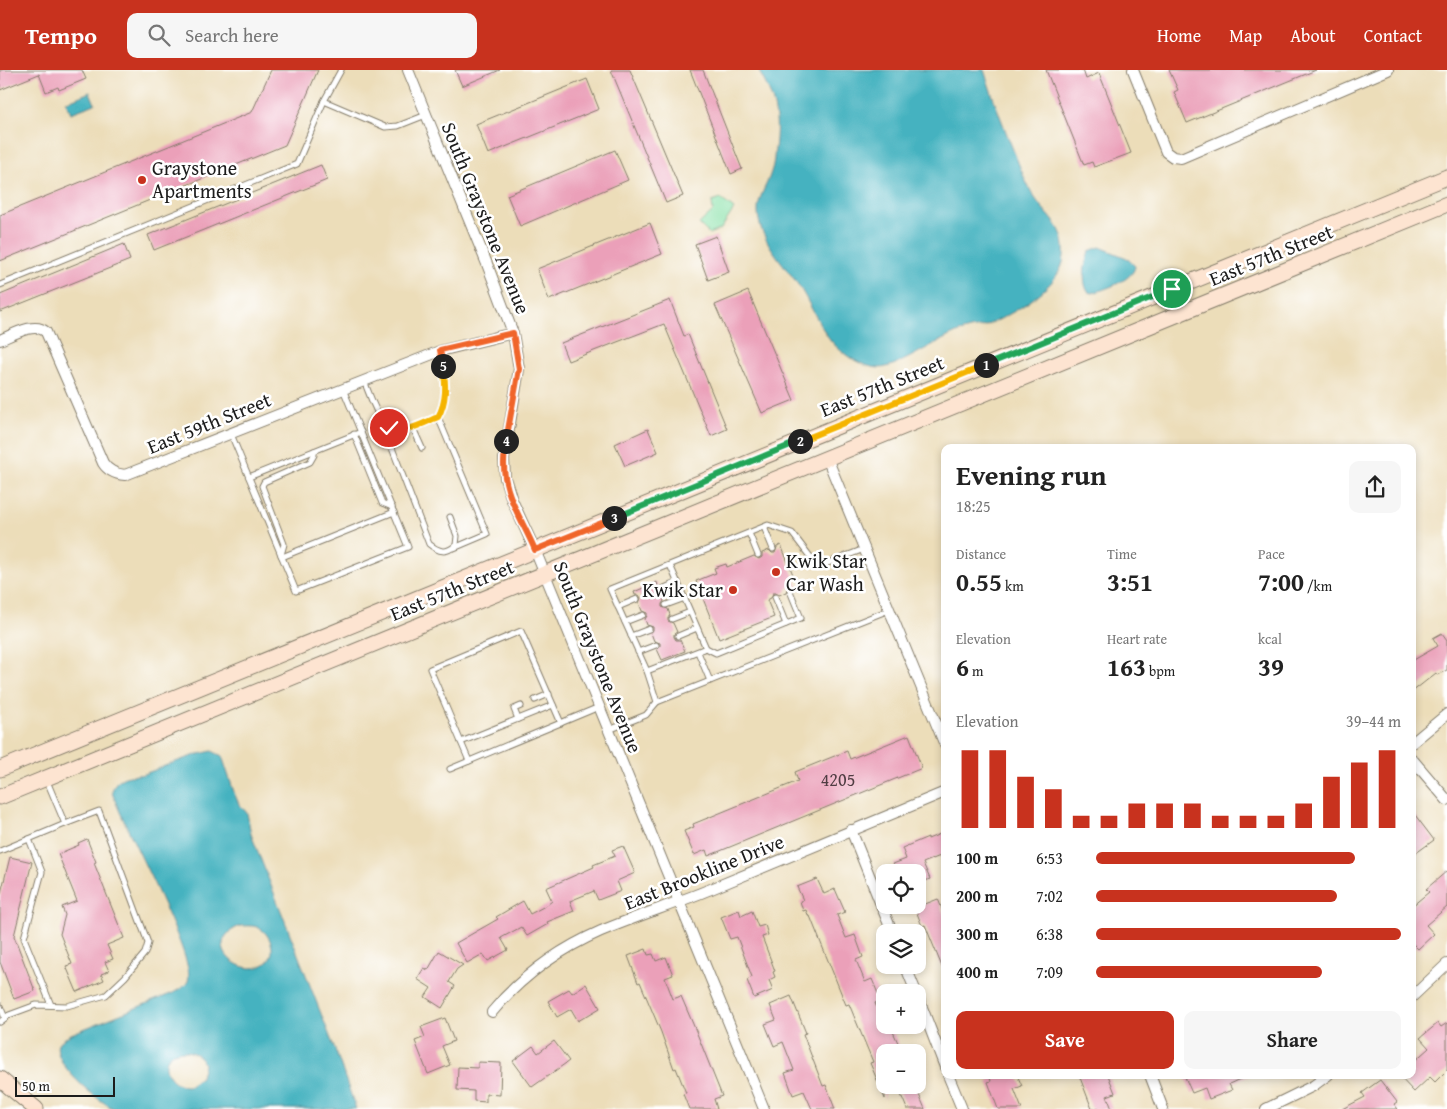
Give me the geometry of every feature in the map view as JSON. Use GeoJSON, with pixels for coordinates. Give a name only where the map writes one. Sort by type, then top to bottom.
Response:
{"type":"FeatureCollection","features":[{"type":"Feature","properties":{"kind":"main road","name":"East 57th Street"},"geometry":{"type":"LineString","coordinates":[[0,769],[1447,177]]}},
{"type":"Feature","properties":{"kind":"main road","name":"East 57th Street"},"geometry":{"type":"LineString","coordinates":[[0,797],[1447,204]]}},
{"type":"Feature","properties":{"kind":"main road"},"geometry":{"type":"LineString","coordinates":[[0,1079],[36,1109]]}},
{"type":"Feature","properties":{"kind":"street","name":"South Graystone Avenue"},"geometry":{"type":"LineString","coordinates":[[408,70],[488,264],[513,333],[519,369],[504,459],[505,478],[512,500],[545,574],[764,1109]]}},
{"type":"Feature","properties":{"kind":"street"},"geometry":{"type":"LineString","coordinates":[[1134,70],[1166,152],[1173,157],[1181,158],[1388,70]]}},
{"type":"Feature","properties":{"kind":"street","name":"East 59th Street"},"geometry":{"type":"LineString","coordinates":[[0,340],[22,330],[32,328],[40,328],[46,332],[106,469],[116,474],[130,474],[440,350],[513,333]]}},
{"type":"Feature","properties":{"kind":"street"},"geometry":{"type":"LineString","coordinates":[[827,458],[941,735]]}},
{"type":"Feature","properties":{"kind":"street"},"geometry":{"type":"LineString","coordinates":[[1416,740],[1447,714]]}},
{"type":"Feature","properties":{"kind":"street"},"geometry":{"type":"LineString","coordinates":[[1416,764],[1447,800]]}},
{"type":"Feature","properties":{"kind":"street","name":"East Brookline Drive"},"geometry":{"type":"LineString","coordinates":[[492,1012],[508,993],[532,972],[600,932],[680,902],[941,794]]}},
{"type":"Feature","properties":{"kind":"street"},"geometry":{"type":"LineString","coordinates":[[851,830],[889,924]]}},
{"type":"Feature","properties":{"kind":"street"},"geometry":{"type":"LineString","coordinates":[[1416,993],[1447,964]]}},
{"type":"Feature","properties":{"kind":"street"},"geometry":{"type":"LineString","coordinates":[[926,1018],[941,1057]]}},
{"type":"Feature","properties":{"kind":"street"},"geometry":{"type":"LineString","coordinates":[[950,1079],[962,1109]]}},
{"type":"Feature","properties":{"kind":"street"},"geometry":{"type":"LineString","coordinates":[[1152,1079],[1163,1109]]}},
{"type":"Feature","properties":{"kind":"street"},"geometry":{"type":"LineString","coordinates":[[1266,1109],[1314,1086],[1323,1079]]}},
{"type":"Feature","properties":{"kind":"lane"},"geometry":{"type":"LineString","coordinates":[[0,285],[297,164],[324,101],[341,70]]}},
{"type":"Feature","properties":{"kind":"lane"},"geometry":{"type":"LineString","coordinates":[[324,101],[385,126],[398,126],[426,115]]}},
{"type":"Feature","properties":{"kind":"lane"},"geometry":{"type":"LineString","coordinates":[[382,422],[396,430],[413,428],[438,417],[445,405],[445,377],[440,350]]}},
{"type":"Feature","properties":{"kind":"lane"},"geometry":{"type":"LineString","coordinates":[[363,381],[382,422],[429,544],[438,551],[443,552],[487,534],[438,417]]}},
{"type":"Feature","properties":{"kind":"lane"},"geometry":{"type":"LineString","coordinates":[[231,434],[296,591],[408,546],[343,389]]}},
{"type":"Feature","properties":{"kind":"lane"},"geometry":{"type":"LineString","coordinates":[[413,428],[422,448]]}},
{"type":"Feature","properties":{"kind":"lane"},"geometry":{"type":"LineString","coordinates":[[249,477],[361,432]]}},
{"type":"Feature","properties":{"kind":"lane"},"geometry":{"type":"LineString","coordinates":[[354,434],[382,503],[393,510]]}},
{"type":"Feature","properties":{"kind":"lane"},"geometry":{"type":"LineString","coordinates":[[281,556],[284,544],[262,486],[264,482],[310,462],[314,451]]}},
{"type":"Feature","properties":{"kind":"lane"},"geometry":{"type":"LineString","coordinates":[[281,556],[393,510]]}},
{"type":"Feature","properties":{"kind":"lane"},"geometry":{"type":"LineString","coordinates":[[450,517],[457,540],[456,545],[452,548]]}},
{"type":"Feature","properties":{"kind":"lane"},"geometry":{"type":"LineString","coordinates":[[657,702],[647,671],[610,589],[768,525],[792,533],[814,563],[823,565],[864,549]]}},
{"type":"Feature","properties":{"kind":"lane"},"geometry":{"type":"LineString","coordinates":[[764,527],[773,549]]}},
{"type":"Feature","properties":{"kind":"lane"},"geometry":{"type":"LineString","coordinates":[[749,533],[758,555]]}},
{"type":"Feature","properties":{"kind":"lane"},"geometry":{"type":"LineString","coordinates":[[670,565],[706,648],[716,653],[801,618],[790,591]]}},
{"type":"Feature","properties":{"kind":"lane"},"geometry":{"type":"LineString","coordinates":[[660,590],[678,582]]}},
{"type":"Feature","properties":{"kind":"lane"},"geometry":{"type":"LineString","coordinates":[[775,597],[786,624]]}},
{"type":"Feature","properties":{"kind":"lane"},"geometry":{"type":"LineString","coordinates":[[666,605],[685,598]]}},
{"type":"Feature","properties":{"kind":"lane"},"geometry":{"type":"LineString","coordinates":[[618,606],[637,599]]}},
{"type":"Feature","properties":{"kind":"lane"},"geometry":{"type":"LineString","coordinates":[[609,730],[646,715],[657,702],[890,610]]}},
{"type":"Feature","properties":{"kind":"lane"},"geometry":{"type":"LineString","coordinates":[[672,619],[690,612]]}},
{"type":"Feature","properties":{"kind":"lane"},"geometry":{"type":"LineString","coordinates":[[625,622],[643,615]]}},
{"type":"Feature","properties":{"kind":"lane"},"geometry":{"type":"LineString","coordinates":[[631,636],[649,628]]}},
{"type":"Feature","properties":{"kind":"lane"},"geometry":{"type":"LineString","coordinates":[[678,636],[697,628]]}},
{"type":"Feature","properties":{"kind":"lane"},"geometry":{"type":"LineString","coordinates":[[469,761],[430,669],[521,631],[561,723]]}},
{"type":"Feature","properties":{"kind":"lane"},"geometry":{"type":"LineString","coordinates":[[638,652],[656,645]]}},
{"type":"Feature","properties":{"kind":"lane"},"geometry":{"type":"LineString","coordinates":[[647,671],[706,648]]}},
{"type":"Feature","properties":{"kind":"lane"},"geometry":{"type":"LineString","coordinates":[[698,652],[710,681]]}},
{"type":"Feature","properties":{"kind":"lane"},"geometry":{"type":"LineString","coordinates":[[535,700],[549,694]]}},
{"type":"Feature","properties":{"kind":"lane"},"geometry":{"type":"LineString","coordinates":[[461,742],[553,705]]}},
{"type":"Feature","properties":{"kind":"lane"},"geometry":{"type":"LineString","coordinates":[[518,718],[514,709],[521,706]]}},
{"type":"Feature","properties":{"kind":"lane"},"geometry":{"type":"LineString","coordinates":[[450,769],[599,707]]}},
{"type":"Feature","properties":{"kind":"lane"},"geometry":{"type":"LineString","coordinates":[[46,778],[66,824]]}},
{"type":"Feature","properties":{"kind":"lane"},"geometry":{"type":"LineString","coordinates":[[0,851],[99,811],[148,943],[145,953],[125,977],[106,995],[66,1006],[36,1005],[9,1015],[2,1020],[0,1006]]}},
{"type":"Feature","properties":{"kind":"lane"},"geometry":{"type":"LineString","coordinates":[[29,839],[42,872],[24,938],[51,1005]]}},
{"type":"Feature","properties":{"kind":"green space"},"geometry":{"type":"Polygon","coordinates":[[[721,199],[734,209],[721,229],[709,234],[699,224],[713,211],[712,202],[721,199]]]}},
{"type":"Feature","properties":{"kind":"water"},"geometry":{"type":"Polygon","coordinates":[[[758,70],[984,70],[1002,122],[1026,181],[1035,198],[1060,230],[1064,246],[1064,256],[1055,278],[1034,298],[1008,315],[985,326],[968,329],[952,335],[886,367],[873,367],[847,356],[836,347],[820,324],[802,291],[769,245],[760,224],[758,208],[773,166],[776,117],[772,99],[758,70]]]}},
{"type":"Feature","properties":{"kind":"water"},"geometry":{"type":"Polygon","coordinates":[[[90,92],[95,104],[71,113],[66,102],[90,92]]]}},
{"type":"Feature","properties":{"kind":"water"},"geometry":{"type":"Polygon","coordinates":[[[1100,247],[1127,258],[1135,266],[1130,276],[1124,280],[1093,293],[1088,292],[1084,277],[1089,251],[1100,247]]]}},
{"type":"Feature","properties":{"kind":"water"},"geometry":{"type":"Polygon","coordinates":[[[212,751],[222,756],[235,795],[239,804],[247,813],[251,834],[336,1052],[356,1109],[114,1109],[87,1090],[61,1061],[58,1043],[71,1034],[173,993],[183,987],[188,981],[188,968],[171,920],[112,792],[116,783],[123,778],[144,774],[212,751]],[[240,926],[228,934],[223,942],[224,951],[238,965],[248,968],[259,967],[271,957],[272,948],[269,938],[257,927],[240,926]],[[185,1051],[169,1056],[166,1068],[173,1081],[188,1086],[201,1077],[204,1064],[196,1054],[185,1051]]]}},
{"type":"Feature","properties":{"kind":"building"},"geometry":{"type":"Polygon","coordinates":[[[0,70],[82,70],[86,79],[59,90],[58,87],[46,92],[39,74],[0,90],[0,70]]]}},
{"type":"Feature","properties":{"kind":"building","name":"Graystone Apartments"},"geometry":{"type":"Polygon","coordinates":[[[271,70],[318,70],[285,145],[0,261],[0,215],[252,112],[271,70]]]}},
{"type":"Feature","properties":{"kind":"building"},"geometry":{"type":"Polygon","coordinates":[[[455,70],[500,70],[462,86],[455,70]]]}},
{"type":"Feature","properties":{"kind":"building"},"geometry":{"type":"Polygon","coordinates":[[[611,70],[630,70],[683,196],[666,203],[611,70]]]}},
{"type":"Feature","properties":{"kind":"building"},"geometry":{"type":"Polygon","coordinates":[[[690,70],[703,70],[742,169],[731,174],[690,70]]]}},
{"type":"Feature","properties":{"kind":"building"},"geometry":{"type":"Polygon","coordinates":[[[1046,70],[1083,70],[1086,79],[1099,73],[1131,153],[1094,167],[1092,162],[1084,165],[1046,70]]]}},
{"type":"Feature","properties":{"kind":"building"},"geometry":{"type":"Polygon","coordinates":[[[1169,70],[1316,70],[1187,123],[1174,92],[1178,90],[1169,70]]]}},
{"type":"Feature","properties":{"kind":"building"},"geometry":{"type":"Polygon","coordinates":[[[587,79],[599,109],[488,154],[476,124],[587,79]]]}},
{"type":"Feature","properties":{"kind":"building"},"geometry":{"type":"Polygon","coordinates":[[[615,150],[628,180],[520,226],[507,195],[615,150]]]}},
{"type":"Feature","properties":{"kind":"building"},"geometry":{"type":"Polygon","coordinates":[[[321,165],[327,180],[154,250],[148,235],[321,165]]]}},
{"type":"Feature","properties":{"kind":"building"},"geometry":{"type":"Polygon","coordinates":[[[650,223],[662,254],[549,300],[537,269],[650,223]]]}},
{"type":"Feature","properties":{"kind":"building"},"geometry":{"type":"Polygon","coordinates":[[[716,236],[729,272],[708,280],[695,244],[716,236]]]}},
{"type":"Feature","properties":{"kind":"building"},"geometry":{"type":"Polygon","coordinates":[[[124,244],[130,260],[0,312],[0,295],[124,244]]]}},
{"type":"Feature","properties":{"kind":"building"},"geometry":{"type":"Polygon","coordinates":[[[748,291],[794,400],[762,413],[715,305],[748,291]]]}},
{"type":"Feature","properties":{"kind":"building"},"geometry":{"type":"Polygon","coordinates":[[[670,300],[684,336],[688,334],[727,429],[711,436],[664,324],[568,361],[561,343],[670,300]]]}},
{"type":"Feature","properties":{"kind":"building"},"geometry":{"type":"Polygon","coordinates":[[[648,429],[658,452],[625,466],[615,444],[648,429]]]}},
{"type":"Feature","properties":{"kind":"building","name":"Kwik Star"},"geometry":{"type":"Polygon","coordinates":[[[781,545],[798,587],[794,589],[788,587],[786,592],[779,595],[773,593],[771,598],[767,600],[774,617],[719,639],[696,581],[716,573],[714,568],[726,564],[727,567],[754,556],[759,559],[762,557],[762,553],[769,550],[775,553],[777,547],[781,545]]]}},
{"type":"Feature","properties":{"kind":"building","name":"Kwik Star"},"geometry":{"type":"Polygon","coordinates":[[[657,582],[656,591],[658,594],[662,594],[664,601],[662,607],[668,609],[670,615],[668,621],[673,623],[677,632],[674,634],[674,637],[676,640],[680,640],[685,651],[662,660],[657,649],[660,643],[654,641],[651,633],[653,627],[647,625],[645,619],[647,613],[642,611],[639,603],[641,598],[639,595],[635,595],[634,592],[657,582]]]}},
{"type":"Feature","properties":{"kind":"building"},"geometry":{"type":"Polygon","coordinates":[[[1442,633],[1447,640],[1447,670],[1437,675],[1436,673],[1416,689],[1416,659],[1438,646],[1433,638],[1442,633]]]}},
{"type":"Feature","properties":{"kind":"building"},"geometry":{"type":"Polygon","coordinates":[[[909,735],[922,768],[708,856],[706,850],[694,855],[684,831],[694,827],[693,824],[798,781],[795,772],[847,751],[850,759],[909,735]]]}},
{"type":"Feature","properties":{"kind":"building"},"geometry":{"type":"Polygon","coordinates":[[[1416,816],[1434,840],[1416,853],[1416,816]]]}},
{"type":"Feature","properties":{"kind":"building"},"geometry":{"type":"Polygon","coordinates":[[[941,834],[941,856],[923,864],[893,864],[906,859],[902,848],[928,837],[928,839],[941,834]]]}},
{"type":"Feature","properties":{"kind":"building"},"geometry":{"type":"Polygon","coordinates":[[[87,839],[96,862],[94,863],[124,938],[107,945],[113,959],[105,962],[109,971],[101,974],[104,980],[77,992],[66,966],[72,964],[60,934],[65,915],[62,907],[77,901],[58,854],[79,845],[78,843],[87,839]]]}},
{"type":"Feature","properties":{"kind":"building"},"geometry":{"type":"Polygon","coordinates":[[[623,846],[635,873],[617,881],[621,891],[598,900],[594,891],[570,901],[574,911],[547,922],[548,924],[527,936],[521,927],[501,938],[508,950],[488,961],[483,954],[467,963],[456,943],[498,919],[496,917],[523,901],[530,914],[547,905],[552,901],[546,888],[615,856],[612,850],[623,846]]]}},
{"type":"Feature","properties":{"kind":"building"},"geometry":{"type":"Polygon","coordinates":[[[10,857],[32,862],[14,936],[35,991],[14,999],[0,962],[0,897],[10,857]]]}},
{"type":"Feature","properties":{"kind":"building"},"geometry":{"type":"Polygon","coordinates":[[[926,870],[930,879],[926,881],[926,870]]]}},
{"type":"Feature","properties":{"kind":"building"},"geometry":{"type":"Polygon","coordinates":[[[1447,871],[1447,907],[1426,925],[1434,934],[1418,949],[1416,947],[1416,903],[1429,892],[1426,889],[1447,871]]]}},
{"type":"Feature","properties":{"kind":"building"},"geometry":{"type":"Polygon","coordinates":[[[817,879],[824,894],[835,889],[845,912],[837,915],[846,938],[855,935],[863,957],[856,960],[865,982],[872,979],[876,989],[876,1034],[894,1034],[899,1044],[876,1044],[876,1077],[870,1063],[873,1062],[849,1004],[846,1005],[810,916],[806,910],[803,911],[800,901],[803,900],[797,887],[817,879]]]}},
{"type":"Feature","properties":{"kind":"building"},"geometry":{"type":"Polygon","coordinates":[[[938,899],[941,906],[941,964],[926,924],[921,924],[917,914],[926,914],[926,904],[938,899]]]}},
{"type":"Feature","properties":{"kind":"building"},"geometry":{"type":"Polygon","coordinates":[[[739,910],[741,916],[752,911],[758,927],[765,925],[768,935],[762,937],[775,971],[773,972],[775,977],[769,980],[773,990],[754,998],[747,980],[752,977],[737,937],[730,939],[721,917],[739,910]]]}},
{"type":"Feature","properties":{"kind":"building"},"geometry":{"type":"Polygon","coordinates":[[[646,949],[648,955],[653,954],[656,961],[666,957],[673,975],[665,978],[673,999],[681,996],[722,1096],[714,1099],[717,1109],[689,1109],[683,1094],[686,1093],[676,1068],[674,1069],[661,1032],[640,982],[638,983],[628,956],[646,949]]]}},
{"type":"Feature","properties":{"kind":"building"},"geometry":{"type":"Polygon","coordinates":[[[439,951],[463,965],[457,969],[449,982],[455,986],[442,1008],[425,997],[431,988],[417,979],[424,968],[428,970],[439,951]]]}},
{"type":"Feature","properties":{"kind":"building"},"geometry":{"type":"Polygon","coordinates":[[[586,984],[600,1008],[578,1021],[571,1009],[557,1017],[548,1001],[569,989],[572,993],[586,984]]]}},
{"type":"Feature","properties":{"kind":"building"},"geometry":{"type":"Polygon","coordinates":[[[791,996],[806,1033],[803,1034],[823,1086],[826,1085],[835,1109],[812,1109],[804,1091],[793,1095],[785,1073],[794,1070],[783,1042],[774,1046],[765,1024],[776,1020],[770,1005],[791,996]]]}},
{"type":"Feature","properties":{"kind":"building"},"geometry":{"type":"Polygon","coordinates":[[[445,1018],[454,1041],[442,1046],[450,1065],[428,1074],[415,1041],[425,1037],[421,1027],[445,1018]]]}},
{"type":"Feature","properties":{"kind":"building"},"geometry":{"type":"Polygon","coordinates":[[[1438,1023],[1441,1027],[1447,1023],[1447,1070],[1435,1082],[1430,1077],[1414,1092],[1402,1079],[1416,1079],[1416,1059],[1429,1048],[1420,1038],[1438,1023]]]}},
{"type":"Feature","properties":{"kind":"building"},"geometry":{"type":"Polygon","coordinates":[[[554,1041],[569,1061],[532,1087],[513,1061],[533,1046],[538,1053],[554,1041]]]}},
{"type":"Feature","properties":{"kind":"building"},"geometry":{"type":"Polygon","coordinates":[[[478,1062],[501,1063],[500,1095],[486,1094],[486,1102],[474,1101],[474,1091],[457,1090],[458,1067],[478,1068],[478,1062]]]}},
{"type":"Feature","properties":{"kind":"building"},"geometry":{"type":"Polygon","coordinates":[[[990,1079],[1019,1079],[1022,1086],[1014,1089],[1022,1109],[998,1109],[988,1082],[991,1081],[990,1079]]]}},
{"type":"Feature","properties":{"kind":"building"},"geometry":{"type":"Polygon","coordinates":[[[1081,1079],[1110,1079],[1115,1093],[1107,1096],[1112,1109],[1092,1109],[1081,1079]]]}},
{"type":"Feature","properties":{"kind":"building"},"geometry":{"type":"Polygon","coordinates":[[[1186,1079],[1240,1079],[1229,1084],[1232,1090],[1209,1099],[1205,1088],[1192,1093],[1186,1079]]]}},
{"type":"Feature","properties":{"kind":"building"},"geometry":{"type":"Polygon","coordinates":[[[1380,1080],[1397,1102],[1394,1104],[1398,1109],[1342,1109],[1365,1097],[1362,1093],[1380,1080]]]}},
{"type":"Feature","properties":{"kind":"building"},"geometry":{"type":"Polygon","coordinates":[[[901,1094],[919,1094],[925,1109],[907,1109],[901,1094]]]}},
{"type":"Feature","properties":{"kind":"place","name":"Graystone Apartments"},"geometry":{"type":"Point","coordinates":[142,180]}},
{"type":"Feature","properties":{"kind":"place","name":"Kwik Star Car Wash"},"geometry":{"type":"Point","coordinates":[776,572]}},
{"type":"Feature","properties":{"kind":"place","name":"Kwik Star"},"geometry":{"type":"Point","coordinates":[733,590]}},
{"type":"Feature","properties":{"kind":"route"},"geometry":{"type":"LineString","coordinates":[[389,428],[408,430],[438,417],[445,405],[445,377],[440,350],[513,333],[519,369],[504,459],[505,478],[512,500],[535,550],[1172,289]]}}]}
